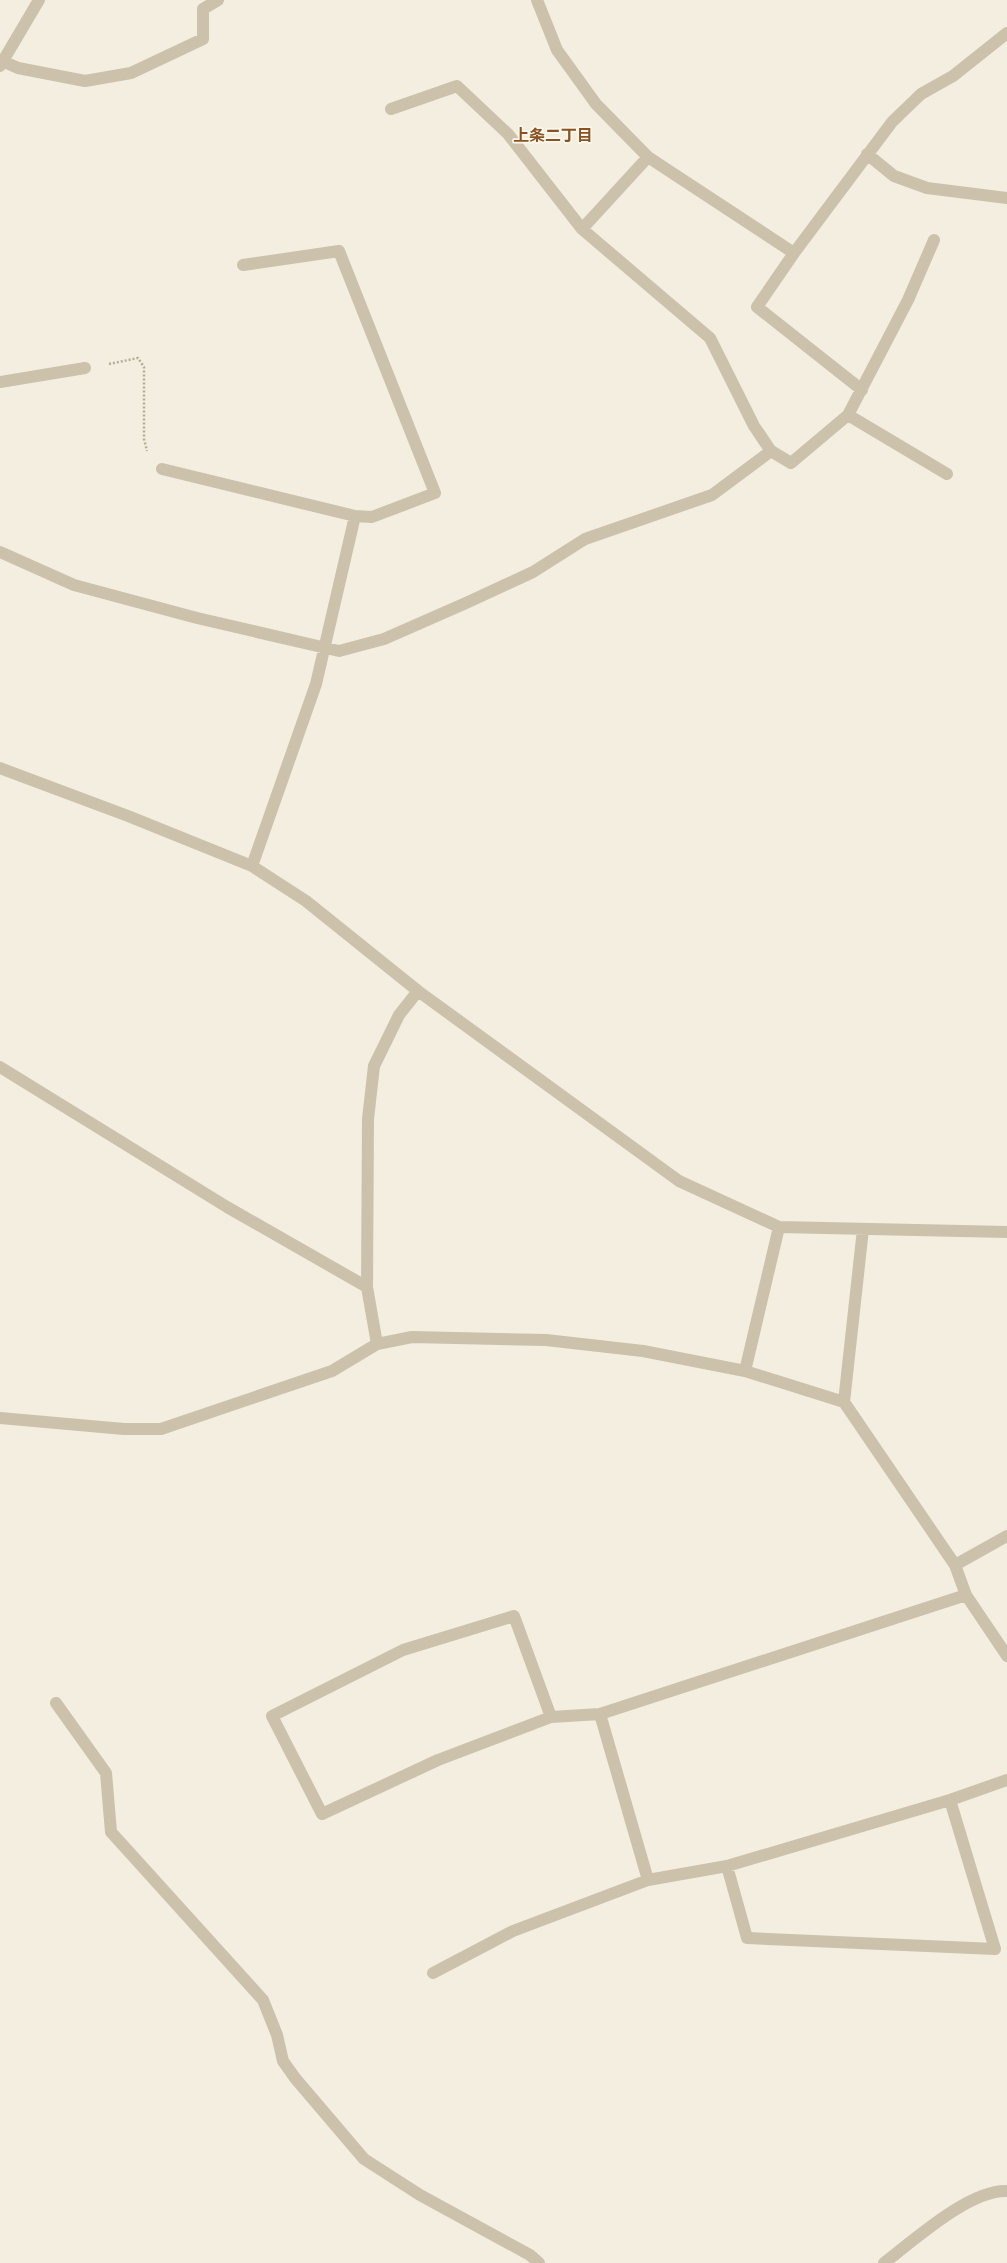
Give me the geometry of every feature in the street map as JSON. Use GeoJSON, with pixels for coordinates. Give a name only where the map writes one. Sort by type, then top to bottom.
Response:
{"type":"FeatureCollection","features":[{"type":"Feature","properties":{"kind":"street"},"geometry":{"type":"LineString","coordinates":[[39,0],[1,62],[18,68],[85,81],[131,73],[203,40],[203,9],[218,0]]}},
{"type":"Feature","properties":{"kind":"street"},"geometry":{"type":"LineString","coordinates":[[537,0],[557,50],[596,104],[648,157],[794,253]]}},
{"type":"Feature","properties":{"kind":"street"},"geometry":{"type":"LineString","coordinates":[[862,390],[757,307],[794,253],[892,122],[921,94],[953,76],[1007,33]]}},
{"type":"Feature","properties":{"kind":"street"},"geometry":{"type":"LineString","coordinates":[[391,109],[457,86],[508,134],[582,229],[710,338],[754,426],[771,451],[791,464],[848,415],[908,300],[934,240]]}},
{"type":"Feature","properties":{"kind":"street"},"geometry":{"type":"LineString","coordinates":[[867,154],[894,176],[927,188],[1007,198]]}},
{"type":"Feature","properties":{"kind":"street"},"geometry":{"type":"LineString","coordinates":[[582,229],[648,157]]}},
{"type":"Feature","properties":{"kind":"street"},"geometry":{"type":"LineString","coordinates":[[162,469],[355,516],[372,517],[435,493],[339,252],[243,265]]}},
{"type":"Feature","properties":{"kind":"street"},"geometry":{"type":"LineString","coordinates":[[0,382],[86,368]]}},
{"type":"Feature","properties":{"kind":"street"},"geometry":{"type":"LineString","coordinates":[[848,415],[947,474]]}},
{"type":"Feature","properties":{"kind":"street"},"geometry":{"type":"LineString","coordinates":[[0,552],[74,585],[197,618],[339,651],[384,639],[533,572],[585,539],[712,495],[771,451]]}},
{"type":"Feature","properties":{"kind":"street"},"geometry":{"type":"LineString","coordinates":[[252,866],[316,684],[355,516]]}},
{"type":"Feature","properties":{"kind":"street"},"geometry":{"type":"LineString","coordinates":[[0,768],[128,816],[252,866],[306,901],[418,991],[679,1181],[779,1227],[1007,1232]]}},
{"type":"Feature","properties":{"kind":"street"},"geometry":{"type":"LineString","coordinates":[[377,1344],[367,1287],[368,1119],[374,1066],[399,1015],[418,991]]}},
{"type":"Feature","properties":{"kind":"street"},"geometry":{"type":"LineString","coordinates":[[0,1067],[227,1207],[367,1287]]}},
{"type":"Feature","properties":{"kind":"street"},"geometry":{"type":"LineString","coordinates":[[745,1371],[779,1227]]}},
{"type":"Feature","properties":{"kind":"street"},"geometry":{"type":"LineString","coordinates":[[844,1402],[863,1229]]}},
{"type":"Feature","properties":{"kind":"street"},"geometry":{"type":"LineString","coordinates":[[0,1418],[124,1429],[161,1429],[332,1371],[377,1344],[412,1337],[546,1340],[643,1351],[745,1371],[844,1402],[955,1565],[966,1595],[1007,1656]]}},
{"type":"Feature","properties":{"kind":"street"},"geometry":{"type":"LineString","coordinates":[[955,1565],[1007,1536]]}},
{"type":"Feature","properties":{"kind":"street"},"geometry":{"type":"LineString","coordinates":[[551,1717],[514,1616],[403,1650],[272,1716],[322,1814],[438,1760],[551,1717],[600,1714],[966,1595]]}},
{"type":"Feature","properties":{"kind":"street"},"geometry":{"type":"LineString","coordinates":[[56,1703],[106,1773],[111,1832],[263,2000],[278,2035],[283,2061],[295,2078],[364,2159],[420,2195],[530,2255],[540,2263]]}},
{"type":"Feature","properties":{"kind":"street"},"geometry":{"type":"LineString","coordinates":[[600,1714],[648,1880]]}},
{"type":"Feature","properties":{"kind":"street"},"geometry":{"type":"LineString","coordinates":[[433,1973],[513,1931],[648,1880],[727,1866],[950,1800],[1007,1780]]}},
{"type":"Feature","properties":{"kind":"street"},"geometry":{"type":"LineString","coordinates":[[727,1866],[747,1938],[995,1949],[950,1800]]}},
{"type":"Feature","properties":{"kind":"street"},"geometry":{"type":"LineString","coordinates":[[884,2263],[957,2209],[981,2195],[1007,2191]]}},
{"type":"Feature","properties":{"kind":"path"},"geometry":{"type":"LineString","coordinates":[[86,368],[138,358],[144,366],[144,439],[149,459],[162,469]]}},
{"type":"Feature","properties":{"kind":"district","name":"上条二丁目"},"geometry":{"type":"Point","coordinates":[553,135]}}]}
